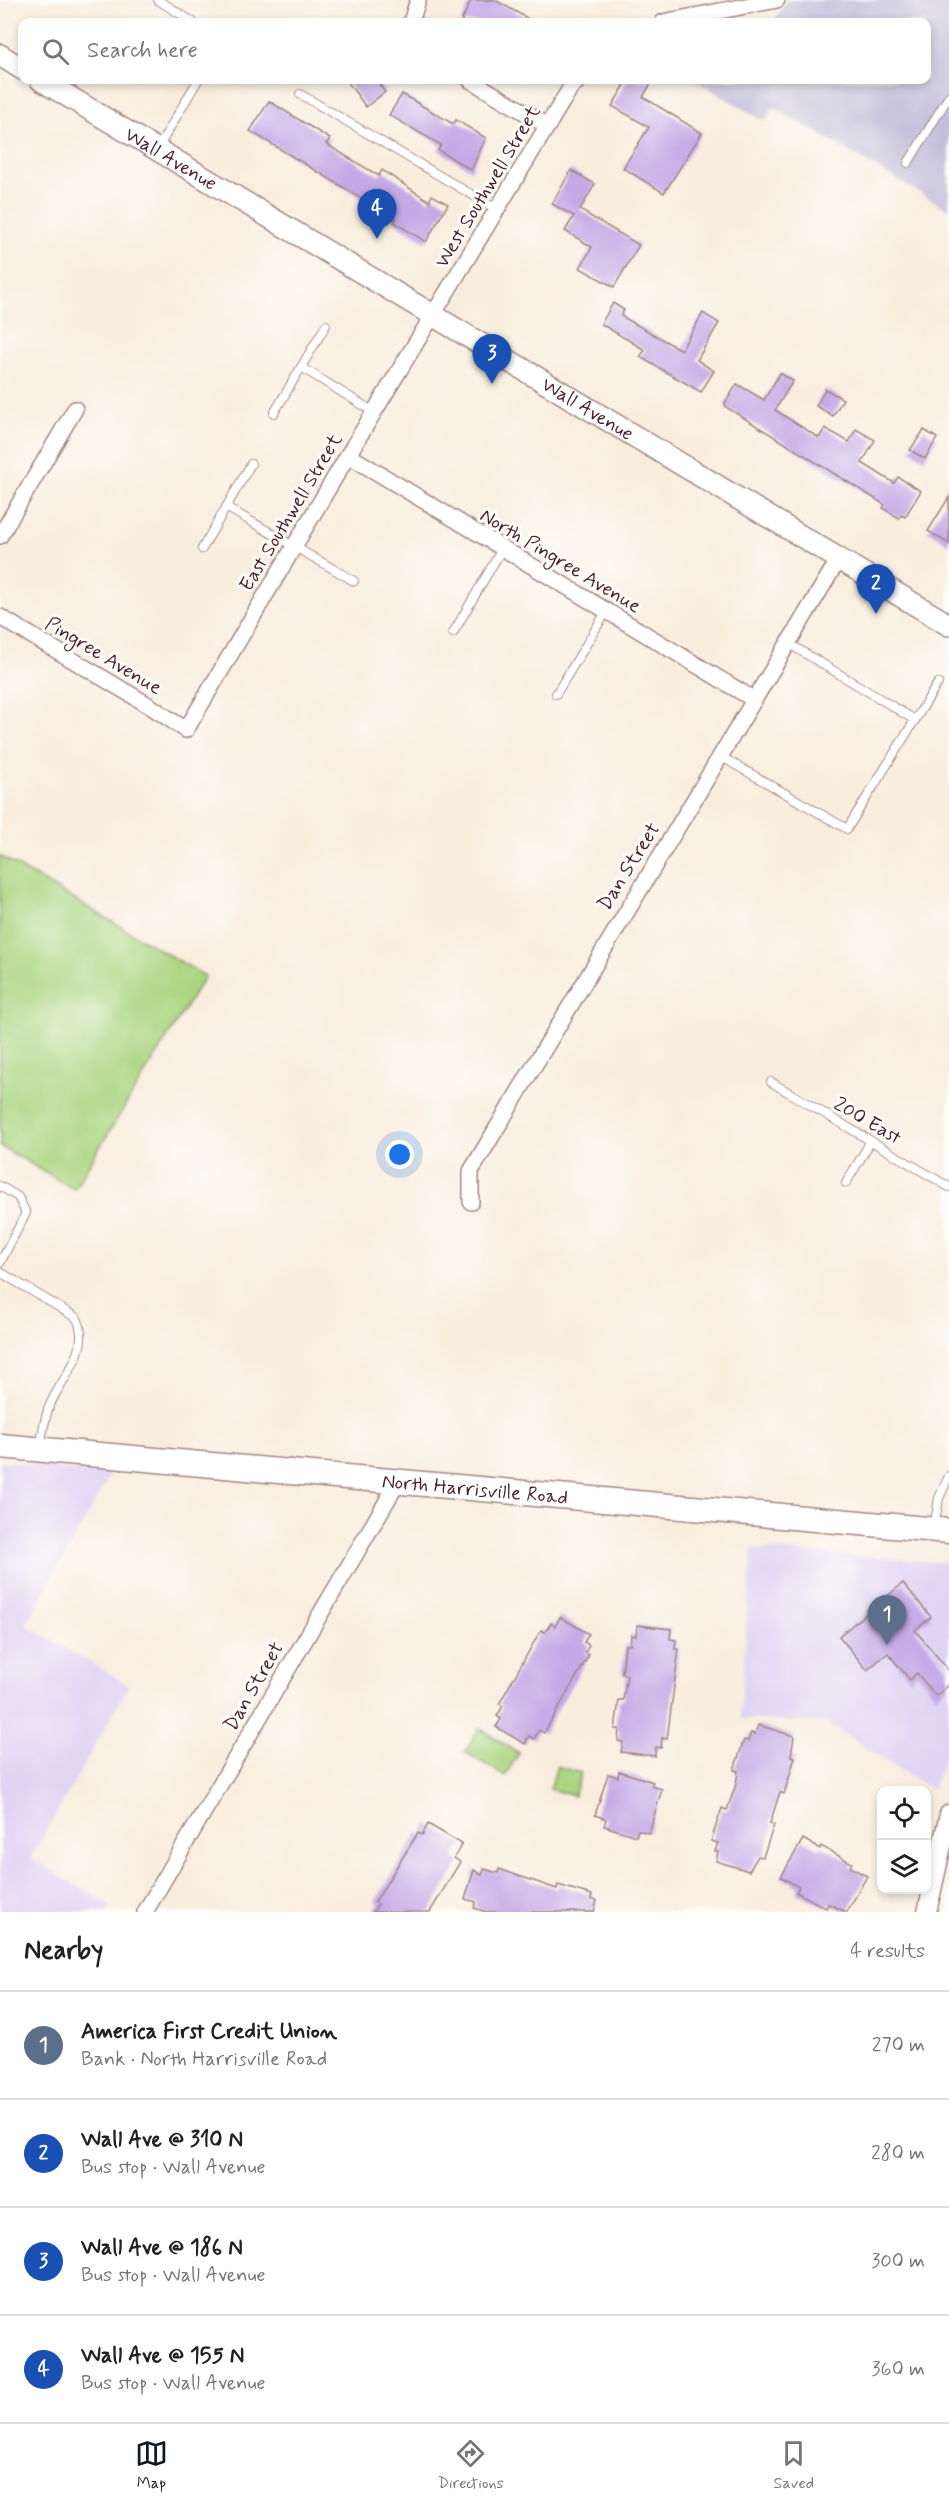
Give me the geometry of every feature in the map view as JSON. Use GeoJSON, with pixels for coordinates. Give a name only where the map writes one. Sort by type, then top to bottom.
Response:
{"type":"FeatureCollection","features":[{"type":"Feature","properties":{"kind":"main road"},"geometry":{"type":"LineString","coordinates":[[0,55],[18,66]]}},
{"type":"Feature","properties":{"kind":"main road","name":"Wall Avenue"},"geometry":{"type":"LineString","coordinates":[[48,84],[840,557],[949,625]]}},
{"type":"Feature","properties":{"kind":"main road","name":"North Harrisville Road"},"geometry":{"type":"LineString","coordinates":[[0,1446],[941,1530]]}},
{"type":"Feature","properties":{"kind":"street"},"geometry":{"type":"LineString","coordinates":[[412,18],[418,0]]}},
{"type":"Feature","properties":{"kind":"street"},"geometry":{"type":"LineString","coordinates":[[676,18],[713,6],[777,0]]}},
{"type":"Feature","properties":{"kind":"street"},"geometry":{"type":"LineString","coordinates":[[477,84],[548,126]]}},
{"type":"Feature","properties":{"kind":"street","name":"West Southwell Street"},"geometry":{"type":"LineString","coordinates":[[433,316],[574,84]]}},
{"type":"Feature","properties":{"kind":"street","name":"East Southwell Street"},"geometry":{"type":"LineString","coordinates":[[186,730],[348,454],[433,316]]}},
{"type":"Feature","properties":{"kind":"street"},"geometry":{"type":"LineString","coordinates":[[0,536],[75,409]]}},
{"type":"Feature","properties":{"kind":"street","name":"North Pingree Avenue"},"geometry":{"type":"LineString","coordinates":[[348,454],[753,699]]}},
{"type":"Feature","properties":{"kind":"street","name":"Dan Street"},"geometry":{"type":"LineString","coordinates":[[471,1202],[471,1171],[840,557]]}},
{"type":"Feature","properties":{"kind":"street","name":"Pingree Avenue"},"geometry":{"type":"LineString","coordinates":[[0,617],[150,706],[186,730]]}},
{"type":"Feature","properties":{"kind":"street","name":"Dan Street"},"geometry":{"type":"LineString","coordinates":[[145,1912],[398,1482]]}},
{"type":"Feature","properties":{"kind":"street"},"geometry":{"type":"LineString","coordinates":[[927,1912],[949,1814]]}},
{"type":"Feature","properties":{"kind":"lane"},"geometry":{"type":"LineString","coordinates":[[158,0],[187,18]]}},
{"type":"Feature","properties":{"kind":"lane"},"geometry":{"type":"LineString","coordinates":[[157,149],[196,84]]}},
{"type":"Feature","properties":{"kind":"lane"},"geometry":{"type":"LineString","coordinates":[[300,94],[498,210]]}},
{"type":"Feature","properties":{"kind":"lane"},"geometry":{"type":"LineString","coordinates":[[908,163],[949,96]]}},
{"type":"Feature","properties":{"kind":"lane"},"geometry":{"type":"LineString","coordinates":[[274,413],[326,325]]}},
{"type":"Feature","properties":{"kind":"lane"},"geometry":{"type":"LineString","coordinates":[[301,367],[374,412]]}},
{"type":"Feature","properties":{"kind":"lane"},"geometry":{"type":"LineString","coordinates":[[202,549],[251,464]]}},
{"type":"Feature","properties":{"kind":"lane"},"geometry":{"type":"LineString","coordinates":[[226,507],[354,580]]}},
{"type":"Feature","properties":{"kind":"lane"},"geometry":{"type":"LineString","coordinates":[[453,633],[502,549]]}},
{"type":"Feature","properties":{"kind":"lane"},"geometry":{"type":"LineString","coordinates":[[556,694],[606,612]]}},
{"type":"Feature","properties":{"kind":"lane"},"geometry":{"type":"LineString","coordinates":[[788,643],[915,720]]}},
{"type":"Feature","properties":{"kind":"lane"},"geometry":{"type":"LineString","coordinates":[[720,756],[847,830],[938,683]]}},
{"type":"Feature","properties":{"kind":"lane","name":"200 East"},"geometry":{"type":"LineString","coordinates":[[771,1082],[949,1187]]}},
{"type":"Feature","properties":{"kind":"lane"},"geometry":{"type":"LineString","coordinates":[[846,1183],[871,1141]]}},
{"type":"Feature","properties":{"kind":"lane"},"geometry":{"type":"LineString","coordinates":[[0,1186],[18,1197],[26,1213],[0,1263]]}},
{"type":"Feature","properties":{"kind":"lane"},"geometry":{"type":"LineString","coordinates":[[0,1272],[77,1318],[82,1328],[83,1346],[48,1410],[39,1451]]}},
{"type":"Feature","properties":{"kind":"lane"},"geometry":{"type":"LineString","coordinates":[[941,1530],[939,1498],[949,1476]]}},
{"type":"Feature","properties":{"kind":"shaded area"},"geometry":{"type":"Polygon","coordinates":[[[787,0],[949,0],[949,210],[773,107],[764,121],[701,84],[931,84],[931,18],[776,18],[787,0]]]}},
{"type":"Feature","properties":{"kind":"shaded area"},"geometry":{"type":"Polygon","coordinates":[[[0,1461],[111,1473],[26,1625],[129,1685],[31,1858],[110,1906],[107,1912],[0,1912],[0,1461]]]}},
{"type":"Feature","properties":{"kind":"shaded area"},"geometry":{"type":"Polygon","coordinates":[[[752,1548],[949,1563],[949,1747],[932,1790],[931,1786],[926,1786],[827,1723],[740,1719],[752,1548]]]}},
{"type":"Feature","properties":{"kind":"green space"},"geometry":{"type":"Polygon","coordinates":[[[0,856],[205,976],[74,1189],[0,1146],[0,856]]]}},
{"type":"Feature","properties":{"kind":"green space"},"geometry":{"type":"Polygon","coordinates":[[[479,1728],[519,1753],[505,1776],[465,1752],[479,1728]]]}},
{"type":"Feature","properties":{"kind":"green space"},"geometry":{"type":"Polygon","coordinates":[[[557,1766],[581,1773],[574,1796],[550,1789],[557,1766]]]}},
{"type":"Feature","properties":{"kind":"building"},"geometry":{"type":"Polygon","coordinates":[[[471,0],[495,0],[527,18],[463,18],[471,0]]]}},
{"type":"Feature","properties":{"kind":"building"},"geometry":{"type":"Polygon","coordinates":[[[349,84],[379,84],[385,92],[366,107],[349,84]]]}},
{"type":"Feature","properties":{"kind":"building"},"geometry":{"type":"Polygon","coordinates":[[[626,84],[651,84],[643,97],[702,133],[664,193],[623,168],[649,127],[612,106],[626,84]]]}},
{"type":"Feature","properties":{"kind":"building"},"geometry":{"type":"Polygon","coordinates":[[[402,94],[453,124],[456,120],[486,138],[471,170],[438,150],[441,145],[389,115],[402,94]]]}},
{"type":"Feature","properties":{"kind":"building"},"geometry":{"type":"Polygon","coordinates":[[[269,101],[330,139],[326,144],[379,176],[382,170],[429,201],[432,195],[448,204],[426,242],[394,222],[396,219],[250,131],[269,101]]]}},
{"type":"Feature","properties":{"kind":"building"},"geometry":{"type":"Polygon","coordinates":[[[571,170],[595,184],[580,210],[639,245],[614,287],[580,268],[592,247],[565,231],[574,216],[552,204],[571,170]]]}},
{"type":"Feature","properties":{"kind":"building"},"geometry":{"type":"Polygon","coordinates":[[[613,303],[624,310],[621,316],[681,350],[703,313],[719,323],[697,360],[714,371],[701,392],[640,357],[645,350],[601,324],[613,303]]]}},
{"type":"Feature","properties":{"kind":"building"},"geometry":{"type":"Polygon","coordinates":[[[780,373],[793,381],[775,410],[819,438],[825,428],[849,442],[856,429],[875,440],[862,463],[894,483],[898,477],[921,491],[905,517],[901,515],[899,518],[883,508],[885,505],[882,503],[726,407],[725,403],[737,384],[764,400],[780,373]]]}},
{"type":"Feature","properties":{"kind":"building"},"geometry":{"type":"Polygon","coordinates":[[[825,389],[843,399],[833,416],[816,406],[825,389]]]}},
{"type":"Feature","properties":{"kind":"building"},"geometry":{"type":"Polygon","coordinates":[[[924,430],[937,438],[925,459],[910,450],[924,430]]]}},
{"type":"Feature","properties":{"kind":"building"},"geometry":{"type":"Polygon","coordinates":[[[949,497],[949,544],[928,531],[949,497]]]}},
{"type":"Feature","properties":{"kind":"building"},"geometry":{"type":"Polygon","coordinates":[[[903,1583],[931,1617],[915,1630],[949,1671],[949,1685],[936,1696],[917,1673],[910,1680],[888,1653],[867,1670],[839,1636],[903,1583]]]}},
{"type":"Feature","properties":{"kind":"building"},"geometry":{"type":"Polygon","coordinates":[[[560,1617],[589,1634],[584,1642],[589,1645],[585,1653],[589,1655],[544,1733],[539,1730],[534,1739],[529,1736],[525,1744],[496,1727],[501,1719],[497,1716],[503,1706],[499,1704],[541,1630],[545,1632],[551,1623],[555,1626],[560,1617]]]}},
{"type":"Feature","properties":{"kind":"building"},"geometry":{"type":"Polygon","coordinates":[[[637,1625],[671,1629],[670,1639],[676,1640],[675,1649],[679,1649],[667,1739],[662,1738],[661,1748],[656,1747],[655,1756],[621,1752],[623,1742],[618,1741],[619,1729],[615,1729],[619,1700],[623,1700],[627,1675],[622,1674],[625,1645],[630,1645],[631,1635],[636,1636],[637,1625]]]}},
{"type":"Feature","properties":{"kind":"building"},"geometry":{"type":"Polygon","coordinates":[[[758,1725],[794,1736],[791,1756],[795,1757],[784,1794],[780,1792],[770,1823],[774,1825],[763,1857],[758,1856],[749,1871],[716,1861],[718,1852],[715,1851],[718,1843],[711,1841],[722,1808],[727,1810],[736,1784],[738,1771],[734,1770],[744,1740],[748,1741],[751,1733],[755,1734],[758,1725]]]}},
{"type":"Feature","properties":{"kind":"building"},"geometry":{"type":"Polygon","coordinates":[[[619,1771],[653,1782],[651,1786],[662,1789],[649,1833],[638,1830],[636,1836],[604,1826],[606,1819],[595,1815],[608,1774],[618,1777],[619,1771]]]}},
{"type":"Feature","properties":{"kind":"building"},"geometry":{"type":"Polygon","coordinates":[[[428,1824],[462,1844],[454,1858],[460,1862],[430,1912],[373,1912],[378,1904],[375,1902],[391,1876],[418,1833],[422,1835],[428,1824]]]}},
{"type":"Feature","properties":{"kind":"building"},"geometry":{"type":"Polygon","coordinates":[[[803,1839],[852,1863],[850,1867],[867,1876],[847,1912],[828,1904],[826,1908],[796,1892],[799,1887],[781,1877],[803,1839]]]}},
{"type":"Feature","properties":{"kind":"building"},"geometry":{"type":"Polygon","coordinates":[[[484,1869],[498,1873],[499,1869],[557,1889],[558,1885],[592,1895],[591,1899],[597,1901],[594,1912],[486,1912],[474,1908],[476,1902],[465,1899],[474,1870],[482,1875],[484,1869]]]}},
{"type":"Feature","properties":{"kind":"place","name":"Wall Ave @ 155 N"},"geometry":{"type":"Point","coordinates":[377,239]}},
{"type":"Feature","properties":{"kind":"place","name":"Wall Ave @ 186 N"},"geometry":{"type":"Point","coordinates":[492,384]}},
{"type":"Feature","properties":{"kind":"place","name":"Wall Ave @ 310 N"},"geometry":{"type":"Point","coordinates":[876,614]}},
{"type":"Feature","properties":{"kind":"place","name":"America First Credit Union"},"geometry":{"type":"Point","coordinates":[887,1645]}}]}
